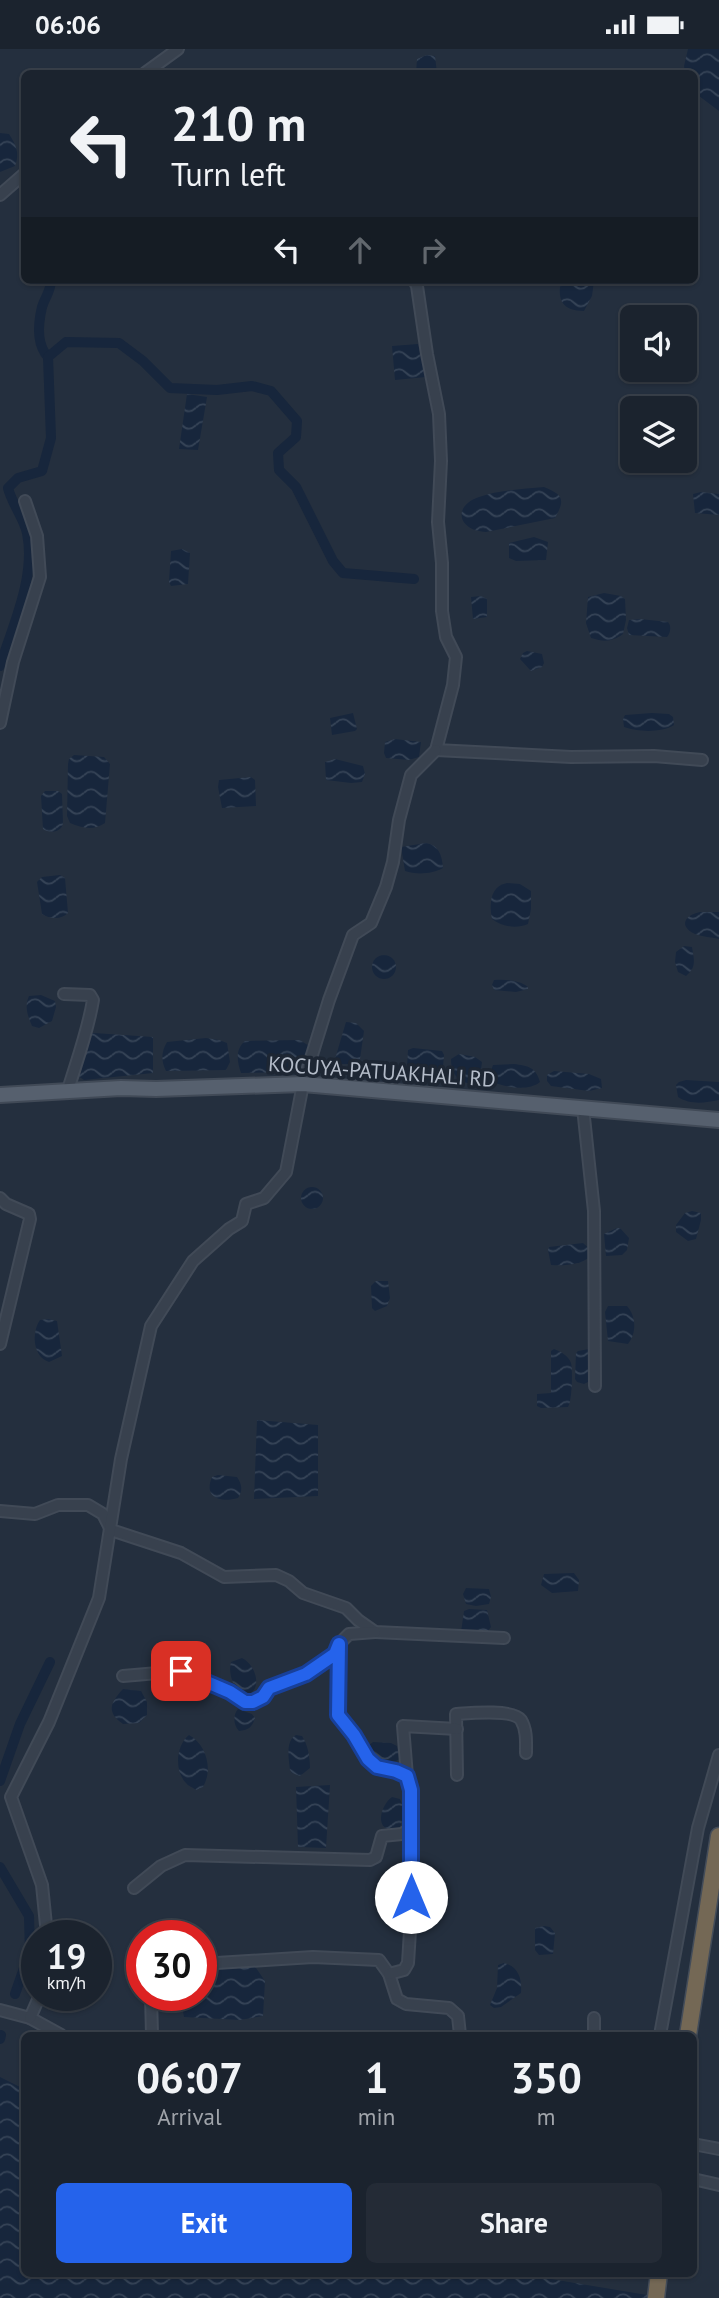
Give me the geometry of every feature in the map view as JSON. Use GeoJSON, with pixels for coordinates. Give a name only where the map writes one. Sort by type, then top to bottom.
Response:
{"type":"FeatureCollection","features":[{"type":"Feature","properties":{"kind":"highway"},"geometry":{"type":"LineString","coordinates":[[688,2032],[719,1836]]}},
{"type":"Feature","properties":{"kind":"highway"},"geometry":{"type":"LineString","coordinates":[[656,2298],[659,2277]]}},
{"type":"Feature","properties":{"kind":"main road","name":"KOCUYA-PATUAKHALI RD"},"geometry":{"type":"LineString","coordinates":[[0,1095],[68,1090],[303,1084],[719,1120]]}},
{"type":"Feature","properties":{"kind":"street"},"geometry":{"type":"LineString","coordinates":[[149,70],[178,49]]}},
{"type":"Feature","properties":{"kind":"street"},"geometry":{"type":"LineString","coordinates":[[0,195],[21,177]]}},
{"type":"Feature","properties":{"kind":"street"},"geometry":{"type":"LineString","coordinates":[[46,1920],[43,1885],[11,1797],[49,1722],[99,1598],[121,1459],[151,1326],[193,1261],[242,1221],[246,1204],[264,1198],[286,1172],[303,1084],[329,1000],[353,935],[370,923],[386,887],[411,775],[436,750],[453,685],[456,657],[446,638],[442,611],[442,563],[438,522],[439,414],[426,354],[416,284]]}},
{"type":"Feature","properties":{"kind":"street"},"geometry":{"type":"LineString","coordinates":[[0,723],[13,662],[40,577],[37,536],[25,501]]}},
{"type":"Feature","properties":{"kind":"street"},"geometry":{"type":"LineString","coordinates":[[436,750],[571,757],[654,756],[702,760]]}},
{"type":"Feature","properties":{"kind":"street"},"geometry":{"type":"LineString","coordinates":[[64,995],[90,995],[93,1000],[89,1028],[82,1041],[68,1090]]}},
{"type":"Feature","properties":{"kind":"street"},"geometry":{"type":"LineString","coordinates":[[583,1108],[593,1211],[595,1386]]}},
{"type":"Feature","properties":{"kind":"street"},"geometry":{"type":"LineString","coordinates":[[0,1198],[6,1204],[29,1214],[30,1219],[0,1344]]}},
{"type":"Feature","properties":{"kind":"street"},"geometry":{"type":"LineString","coordinates":[[0,1511],[35,1514],[58,1505],[88,1505],[103,1514],[111,1530],[181,1553],[224,1577],[276,1575],[289,1581],[303,1593],[346,1608],[376,1632]]}},
{"type":"Feature","properties":{"kind":"street"},"geometry":{"type":"LineString","coordinates":[[122,1676],[181,1671],[230,1692],[245,1702],[253,1702],[263,1697],[269,1688],[306,1674],[335,1654],[339,1644],[349,1635],[376,1632],[504,1639]]}},
{"type":"Feature","properties":{"kind":"street"},"geometry":{"type":"LineString","coordinates":[[339,1644],[338,1715],[368,1759],[377,1767],[407,1776]]}},
{"type":"Feature","properties":{"kind":"street"},"geometry":{"type":"LineString","coordinates":[[457,1775],[456,1714],[515,1714],[526,1730],[526,1753]]}},
{"type":"Feature","properties":{"kind":"street"},"geometry":{"type":"LineString","coordinates":[[389,1974],[404,1970],[408,1963],[411,1915],[411,1790],[407,1776],[403,1726],[457,1729]]}},
{"type":"Feature","properties":{"kind":"street"},"geometry":{"type":"LineString","coordinates":[[661,2032],[698,1828],[719,1755]]}},
{"type":"Feature","properties":{"kind":"street"},"geometry":{"type":"LineString","coordinates":[[135,1888],[161,1866],[185,1855],[370,1860],[376,1857],[382,1836],[402,1834],[410,1829]]}},
{"type":"Feature","properties":{"kind":"street"},"geometry":{"type":"LineString","coordinates":[[217,1963],[313,1957],[379,1960],[389,1974],[397,1999],[406,2004],[441,2007],[453,2011],[458,2016],[460,2032]]}},
{"type":"Feature","properties":{"kind":"street"},"geometry":{"type":"LineString","coordinates":[[0,2010],[30,2018],[56,2032]]}},
{"type":"Feature","properties":{"kind":"street"},"geometry":{"type":"LineString","coordinates":[[30,2018],[33,2011]]}},
{"type":"Feature","properties":{"kind":"street"},"geometry":{"type":"LineString","coordinates":[[151,2011],[152,2032]]}},
{"type":"Feature","properties":{"kind":"street"},"geometry":{"type":"LineString","coordinates":[[594,2018],[594,2032]]}},
{"type":"Feature","properties":{"kind":"street"},"geometry":{"type":"LineString","coordinates":[[697,2145],[719,2149]]}},
{"type":"Feature","properties":{"kind":"street"},"geometry":{"type":"LineString","coordinates":[[697,2180],[719,2185]]}},
{"type":"Feature","properties":{"kind":"water"},"geometry":{"type":"Polygon","coordinates":[[[688,49],[719,49],[719,111],[698,95],[698,70],[685,70],[688,49]]]}},
{"type":"Feature","properties":{"kind":"water"},"geometry":{"type":"Polygon","coordinates":[[[427,55],[435,56],[437,70],[416,70],[417,59],[427,55]]]}},
{"type":"Feature","properties":{"kind":"water"},"geometry":{"type":"Polygon","coordinates":[[[0,133],[9,134],[17,157],[15,166],[0,172],[0,133]]]}},
{"type":"Feature","properties":{"kind":"water"},"geometry":{"type":"Polygon","coordinates":[[[561,284],[594,284],[592,296],[584,311],[566,306],[560,293],[561,284]]]}},
{"type":"Feature","properties":{"kind":"water"},"geometry":{"type":"Polygon","coordinates":[[[418,344],[426,377],[395,380],[392,346],[418,344]]]}},
{"type":"Feature","properties":{"kind":"water"},"geometry":{"type":"Polygon","coordinates":[[[187,394],[207,397],[198,450],[179,449],[187,394]]]}},
{"type":"Feature","properties":{"kind":"water"},"geometry":{"type":"Polygon","coordinates":[[[544,487],[561,499],[555,518],[486,532],[477,531],[464,523],[462,512],[470,501],[503,491],[544,487]]]}},
{"type":"Feature","properties":{"kind":"water"},"geometry":{"type":"Polygon","coordinates":[[[693,494],[719,494],[719,515],[695,513],[693,494]]]}},
{"type":"Feature","properties":{"kind":"water"},"geometry":{"type":"Polygon","coordinates":[[[534,537],[548,542],[546,560],[516,561],[509,558],[509,543],[534,537]]]}},
{"type":"Feature","properties":{"kind":"water"},"geometry":{"type":"Polygon","coordinates":[[[182,549],[190,553],[188,584],[171,586],[171,551],[182,549]]]}},
{"type":"Feature","properties":{"kind":"water"},"geometry":{"type":"Polygon","coordinates":[[[604,593],[625,599],[626,620],[623,634],[615,639],[591,638],[586,623],[588,597],[604,593]]]}},
{"type":"Feature","properties":{"kind":"water"},"geometry":{"type":"Polygon","coordinates":[[[481,596],[487,599],[487,617],[473,619],[471,597],[481,596]]]}},
{"type":"Feature","properties":{"kind":"water"},"geometry":{"type":"Polygon","coordinates":[[[629,620],[668,622],[668,636],[629,635],[629,620]]]}},
{"type":"Feature","properties":{"kind":"water"},"geometry":{"type":"Polygon","coordinates":[[[527,651],[542,654],[542,667],[531,671],[520,659],[527,651]]]}},
{"type":"Feature","properties":{"kind":"water"},"geometry":{"type":"Polygon","coordinates":[[[353,713],[357,729],[332,735],[330,718],[353,713]]]}},
{"type":"Feature","properties":{"kind":"water"},"geometry":{"type":"Polygon","coordinates":[[[669,714],[673,717],[674,725],[649,731],[624,727],[625,715],[669,714]]]}},
{"type":"Feature","properties":{"kind":"water"},"geometry":{"type":"Polygon","coordinates":[[[395,739],[421,742],[419,757],[409,760],[386,758],[385,742],[395,739]]]}},
{"type":"Feature","properties":{"kind":"water"},"geometry":{"type":"Polygon","coordinates":[[[74,755],[104,757],[110,764],[105,823],[96,827],[74,825],[67,816],[68,764],[74,755]]]}},
{"type":"Feature","properties":{"kind":"water"},"geometry":{"type":"Polygon","coordinates":[[[335,759],[363,766],[365,774],[362,782],[326,780],[325,762],[335,759]]]}},
{"type":"Feature","properties":{"kind":"water"},"geometry":{"type":"Polygon","coordinates":[[[251,777],[255,780],[256,806],[222,808],[219,780],[251,777]]]}},
{"type":"Feature","properties":{"kind":"water"},"geometry":{"type":"Polygon","coordinates":[[[45,791],[58,791],[62,794],[63,823],[55,831],[43,829],[41,796],[45,791]]]}},
{"type":"Feature","properties":{"kind":"water"},"geometry":{"type":"Polygon","coordinates":[[[426,843],[439,852],[443,868],[424,873],[405,871],[401,847],[426,843]]]}},
{"type":"Feature","properties":{"kind":"water"},"geometry":{"type":"Polygon","coordinates":[[[60,875],[65,878],[68,913],[59,918],[48,917],[42,914],[37,882],[42,877],[60,875]]]}},
{"type":"Feature","properties":{"kind":"water"},"geometry":{"type":"Polygon","coordinates":[[[507,883],[520,884],[531,891],[528,924],[510,926],[492,919],[494,892],[507,883]]]}},
{"type":"Feature","properties":{"kind":"water"},"geometry":{"type":"Polygon","coordinates":[[[700,912],[719,912],[719,939],[695,934],[687,928],[687,918],[700,912]]]}},
{"type":"Feature","properties":{"kind":"water"},"geometry":{"type":"Polygon","coordinates":[[[684,946],[692,947],[694,960],[692,969],[686,976],[678,972],[675,962],[676,952],[684,946]]]}},
{"type":"Feature","properties":{"kind":"water"},"geometry":{"type":"Polygon","coordinates":[[[384,955],[393,958],[396,967],[393,976],[384,979],[375,976],[372,967],[375,958],[384,955]]]}},
{"type":"Feature","properties":{"kind":"water"},"geometry":{"type":"Polygon","coordinates":[[[494,980],[516,981],[528,989],[516,992],[494,990],[494,980]]]}},
{"type":"Feature","properties":{"kind":"water"},"geometry":{"type":"Polygon","coordinates":[[[41,995],[55,1001],[56,1007],[52,1021],[39,1028],[32,1026],[27,1004],[29,996],[41,995]]]}},
{"type":"Feature","properties":{"kind":"water"},"geometry":{"type":"Polygon","coordinates":[[[346,1022],[356,1023],[364,1031],[357,1064],[340,1064],[335,1059],[346,1022]]]}},
{"type":"Feature","properties":{"kind":"water"},"geometry":{"type":"Polygon","coordinates":[[[86,1034],[153,1037],[153,1073],[84,1080],[78,1076],[78,1061],[86,1034]]]}},
{"type":"Feature","properties":{"kind":"water"},"geometry":{"type":"Polygon","coordinates":[[[206,1038],[227,1043],[230,1062],[226,1070],[166,1071],[162,1057],[167,1042],[206,1038]]]}},
{"type":"Feature","properties":{"kind":"water"},"geometry":{"type":"Polygon","coordinates":[[[300,1040],[309,1046],[307,1057],[300,1059],[294,1072],[241,1073],[238,1056],[245,1041],[300,1040]]]}},
{"type":"Feature","properties":{"kind":"water"},"geometry":{"type":"Polygon","coordinates":[[[413,1048],[442,1051],[442,1079],[409,1079],[408,1050],[413,1048]]]}},
{"type":"Feature","properties":{"kind":"water"},"geometry":{"type":"Polygon","coordinates":[[[459,1054],[475,1057],[482,1062],[476,1084],[465,1082],[454,1074],[451,1059],[459,1054]]]}},
{"type":"Feature","properties":{"kind":"water"},"geometry":{"type":"Polygon","coordinates":[[[514,1064],[531,1068],[540,1082],[523,1088],[490,1081],[493,1065],[514,1064]]]}},
{"type":"Feature","properties":{"kind":"water"},"geometry":{"type":"Polygon","coordinates":[[[554,1071],[589,1074],[601,1079],[602,1088],[589,1091],[551,1086],[547,1075],[554,1071]]]}},
{"type":"Feature","properties":{"kind":"water"},"geometry":{"type":"Polygon","coordinates":[[[686,1080],[719,1082],[719,1100],[693,1102],[678,1097],[676,1085],[686,1080]]]}},
{"type":"Feature","properties":{"kind":"water"},"geometry":{"type":"Polygon","coordinates":[[[312,1187],[320,1190],[323,1198],[320,1206],[312,1209],[304,1206],[301,1198],[304,1190],[312,1187]]]}},
{"type":"Feature","properties":{"kind":"water"},"geometry":{"type":"Polygon","coordinates":[[[685,1213],[701,1213],[701,1220],[696,1239],[688,1241],[676,1232],[676,1225],[685,1213]]]}},
{"type":"Feature","properties":{"kind":"water"},"geometry":{"type":"Polygon","coordinates":[[[617,1228],[629,1238],[627,1250],[622,1255],[606,1256],[604,1234],[617,1228]]]}},
{"type":"Feature","properties":{"kind":"water"},"geometry":{"type":"Polygon","coordinates":[[[583,1243],[590,1249],[591,1256],[587,1259],[572,1264],[551,1265],[549,1247],[583,1243]]]}},
{"type":"Feature","properties":{"kind":"water"},"geometry":{"type":"Polygon","coordinates":[[[376,1281],[388,1281],[390,1298],[387,1306],[375,1311],[372,1308],[371,1286],[376,1281]]]}},
{"type":"Feature","properties":{"kind":"water"},"geometry":{"type":"Polygon","coordinates":[[[608,1306],[627,1306],[630,1310],[634,1330],[628,1344],[608,1341],[605,1312],[608,1306]]]}},
{"type":"Feature","properties":{"kind":"water"},"geometry":{"type":"Polygon","coordinates":[[[40,1320],[57,1321],[62,1356],[49,1362],[40,1355],[35,1344],[37,1325],[40,1320]]]}},
{"type":"Feature","properties":{"kind":"water"},"geometry":{"type":"Polygon","coordinates":[[[554,1349],[566,1356],[571,1363],[572,1386],[569,1404],[568,1407],[541,1408],[537,1406],[537,1394],[551,1393],[551,1351],[554,1349]]]}},
{"type":"Feature","properties":{"kind":"water"},"geometry":{"type":"Polygon","coordinates":[[[589,1349],[590,1381],[584,1384],[575,1379],[576,1353],[589,1349]]]}},
{"type":"Feature","properties":{"kind":"water"},"geometry":{"type":"Polygon","coordinates":[[[257,1420],[318,1425],[318,1496],[254,1499],[257,1420]]]}},
{"type":"Feature","properties":{"kind":"water"},"geometry":{"type":"Polygon","coordinates":[[[212,1477],[237,1477],[241,1487],[238,1498],[226,1500],[212,1494],[212,1477]]]}},
{"type":"Feature","properties":{"kind":"water"},"geometry":{"type":"Polygon","coordinates":[[[574,1573],[579,1580],[578,1591],[552,1593],[541,1585],[544,1574],[574,1573]]]}},
{"type":"Feature","properties":{"kind":"water"},"geometry":{"type":"Polygon","coordinates":[[[466,1588],[489,1589],[489,1604],[466,1604],[463,1594],[466,1588]]]}},
{"type":"Feature","properties":{"kind":"water"},"geometry":{"type":"Polygon","coordinates":[[[487,1610],[491,1627],[485,1635],[461,1632],[464,1611],[487,1610]]]}},
{"type":"Feature","properties":{"kind":"water"},"geometry":{"type":"Polygon","coordinates":[[[242,1658],[252,1667],[256,1685],[249,1694],[241,1696],[232,1680],[230,1666],[231,1662],[242,1658]]]}},
{"type":"Feature","properties":{"kind":"water"},"geometry":{"type":"Polygon","coordinates":[[[123,1689],[141,1691],[147,1702],[147,1715],[139,1723],[123,1724],[112,1711],[115,1699],[123,1689]]]}},
{"type":"Feature","properties":{"kind":"water"},"geometry":{"type":"Polygon","coordinates":[[[238,1709],[252,1714],[255,1718],[247,1729],[239,1731],[235,1717],[238,1709]]]}},
{"type":"Feature","properties":{"kind":"water"},"geometry":{"type":"Polygon","coordinates":[[[189,1735],[204,1751],[208,1766],[203,1787],[196,1790],[182,1778],[178,1765],[181,1745],[189,1735]]]}},
{"type":"Feature","properties":{"kind":"water"},"geometry":{"type":"Polygon","coordinates":[[[296,1735],[302,1736],[310,1760],[310,1768],[300,1776],[292,1773],[289,1761],[290,1741],[296,1735]]]}},
{"type":"Feature","properties":{"kind":"water"},"geometry":{"type":"Polygon","coordinates":[[[373,1742],[397,1746],[400,1759],[386,1763],[379,1761],[368,1751],[373,1742]]]}},
{"type":"Feature","properties":{"kind":"water"},"geometry":{"type":"Polygon","coordinates":[[[330,1785],[326,1848],[298,1847],[296,1787],[330,1785]]]}},
{"type":"Feature","properties":{"kind":"water"},"geometry":{"type":"Polygon","coordinates":[[[392,1797],[400,1799],[403,1813],[400,1827],[392,1829],[382,1825],[381,1819],[384,1807],[392,1797]]]}},
{"type":"Feature","properties":{"kind":"water"},"geometry":{"type":"Polygon","coordinates":[[[550,1927],[555,1933],[553,1954],[539,1955],[535,1950],[535,1928],[550,1927]]]}},
{"type":"Feature","properties":{"kind":"water"},"geometry":{"type":"Polygon","coordinates":[[[504,1963],[513,1967],[518,1974],[521,1993],[501,2007],[494,2008],[490,2005],[497,1988],[498,1965],[504,1963]]]}},
{"type":"Feature","properties":{"kind":"water"},"geometry":{"type":"Polygon","coordinates":[[[254,1965],[265,1981],[263,2016],[240,2020],[184,2017],[183,2011],[217,2011],[217,1969],[254,1965]]]}},
{"type":"Feature","properties":{"kind":"water"},"geometry":{"type":"Polygon","coordinates":[[[0,2077],[21,2088],[21,2277],[539,2277],[665,2298],[0,2298],[0,2077]]]}},
{"type":"Feature","properties":{"kind":"waterway"},"geometry":{"type":"LineString","coordinates":[[48,357],[41,346],[39,327],[42,307],[50,284]]}},
{"type":"Feature","properties":{"kind":"waterway"},"geometry":{"type":"LineString","coordinates":[[0,666],[22,601],[29,550],[27,533],[8,488],[18,478],[42,471],[51,438],[48,357],[66,342],[119,343],[143,361],[170,388],[217,390],[252,386],[271,391],[297,421],[296,437],[278,453],[279,470],[296,487],[333,561],[343,573],[414,579]]}},
{"type":"Feature","properties":{"kind":"waterway"},"geometry":{"type":"LineString","coordinates":[[0,1781],[20,1724],[50,1662]]}},
{"type":"Feature","properties":{"kind":"waterway"},"geometry":{"type":"LineString","coordinates":[[0,1867],[29,1916],[30,1951],[15,1994]]}},
{"type":"Feature","properties":{"kind":"waterway"},"geometry":{"type":"LineString","coordinates":[[0,2039],[1,2035]]}},
{"type":"Feature","properties":{"kind":"route"},"geometry":{"type":"LineString","coordinates":[[181,1671],[230,1692],[238,1699],[253,1702],[280,1682],[294,1680],[306,1674],[335,1654],[339,1644],[338,1715],[368,1759],[377,1767],[407,1776],[411,1790],[411,1897]]}}]}
